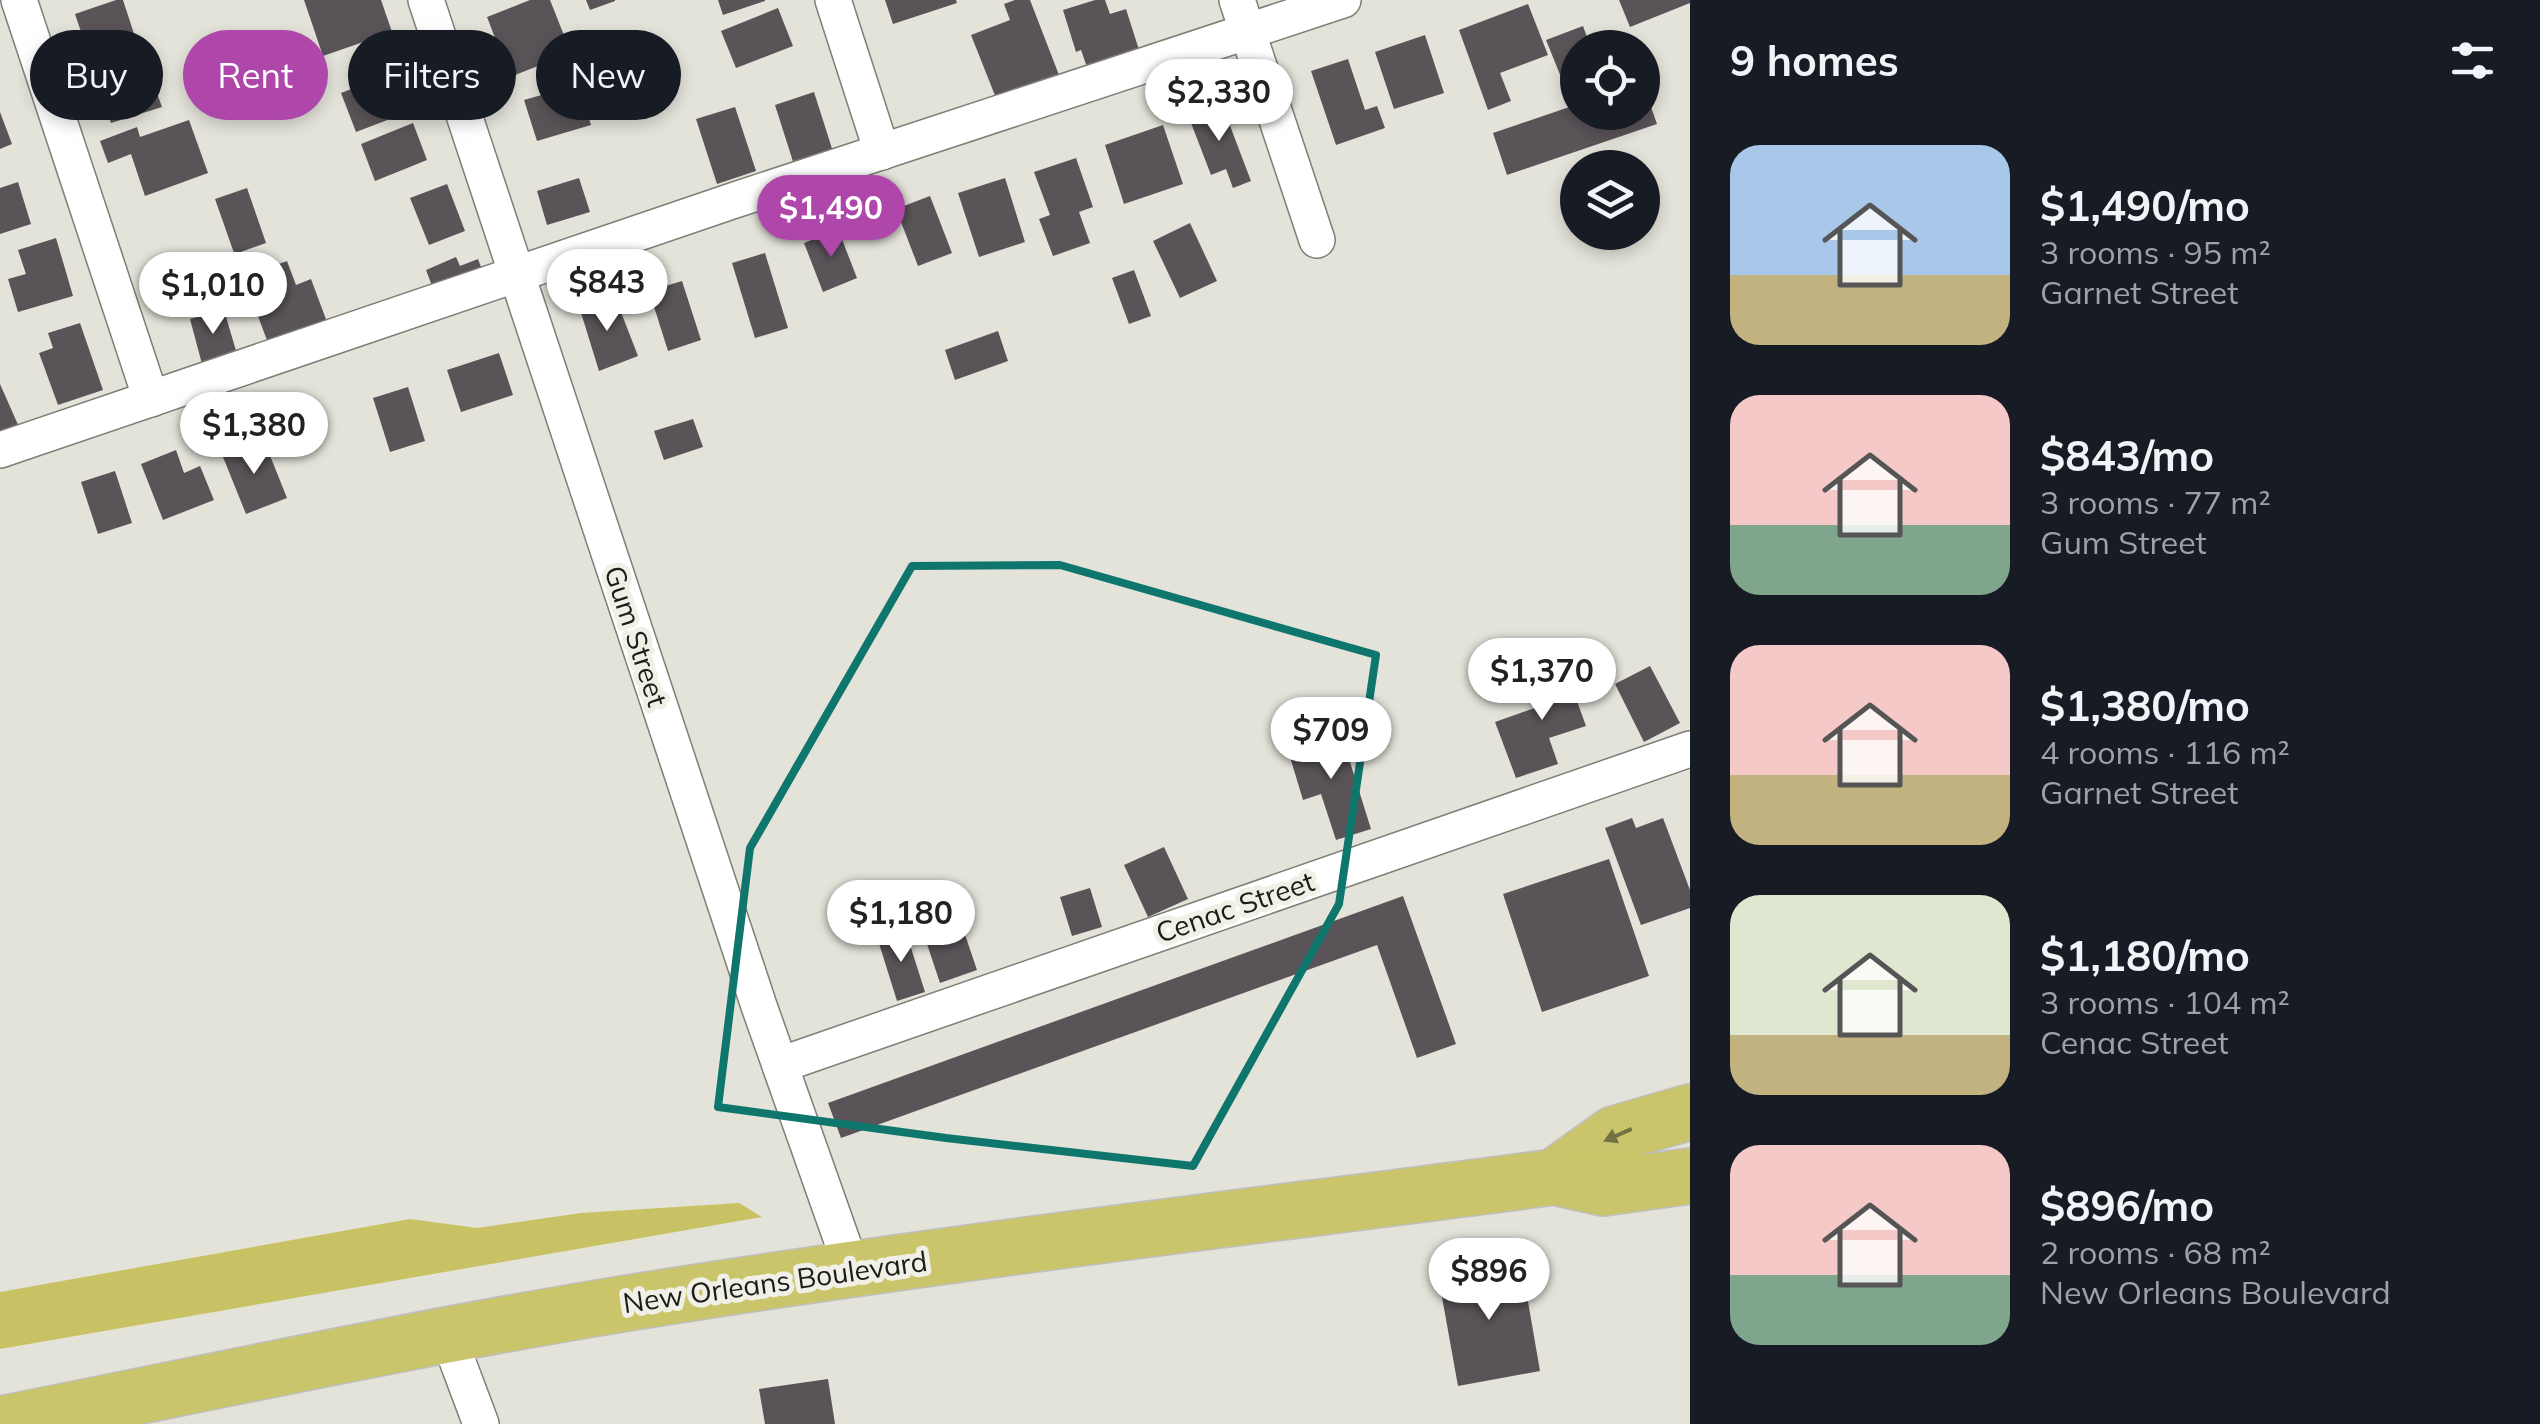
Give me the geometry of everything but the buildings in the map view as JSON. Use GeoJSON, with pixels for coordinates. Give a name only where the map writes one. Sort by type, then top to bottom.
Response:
{"type":"FeatureCollection","features":[{"type":"Feature","properties":{"kind":"main road","name":"New Orleans Boulevard"},"geometry":{"type":"LineString","coordinates":[[1554,1177],[1614,1134],[1690,1112]]}},
{"type":"Feature","properties":{"kind":"main road","name":"New Orleans Boulevard"},"geometry":{"type":"LineString","coordinates":[[1,1424],[448,1336],[852,1269],[1554,1177],[1604,1188],[1690,1176]]}},
{"type":"Feature","properties":{"kind":"street"},"geometry":{"type":"LineString","coordinates":[[19,0],[151,399]]}},
{"type":"Feature","properties":{"kind":"street","name":"Gum Street"},"geometry":{"type":"LineString","coordinates":[[426,0],[780,1065],[852,1269]]}},
{"type":"Feature","properties":{"kind":"street"},"geometry":{"type":"LineString","coordinates":[[833,0],[882,152]]}},
{"type":"Feature","properties":{"kind":"street"},"geometry":{"type":"LineString","coordinates":[[0,450],[882,152],[1242,16],[1342,0]]}},
{"type":"Feature","properties":{"kind":"street"},"geometry":{"type":"LineString","coordinates":[[1242,16],[1316,240]]}},
{"type":"Feature","properties":{"kind":"street","name":"Cenac Street"},"geometry":{"type":"LineString","coordinates":[[780,1065],[1690,749]]}},
{"type":"Feature","properties":{"kind":"street"},"geometry":{"type":"LineString","coordinates":[[448,1336],[481,1424]]}},
{"type":"Feature","properties":{"kind":"highlighted area"},"geometry":{"type":"Polygon","coordinates":[[[1060,565],[1376,655],[1339,904],[1193,1166],[718,1107],[750,848],[912,566],[1060,565]]]}},
{"type":"Feature","properties":{"kind":"shaded area"},"geometry":{"type":"Polygon","coordinates":[[[739,1203],[762,1217],[0,1349],[0,1292],[410,1219],[477,1228],[581,1213],[739,1203]]]}}]}
